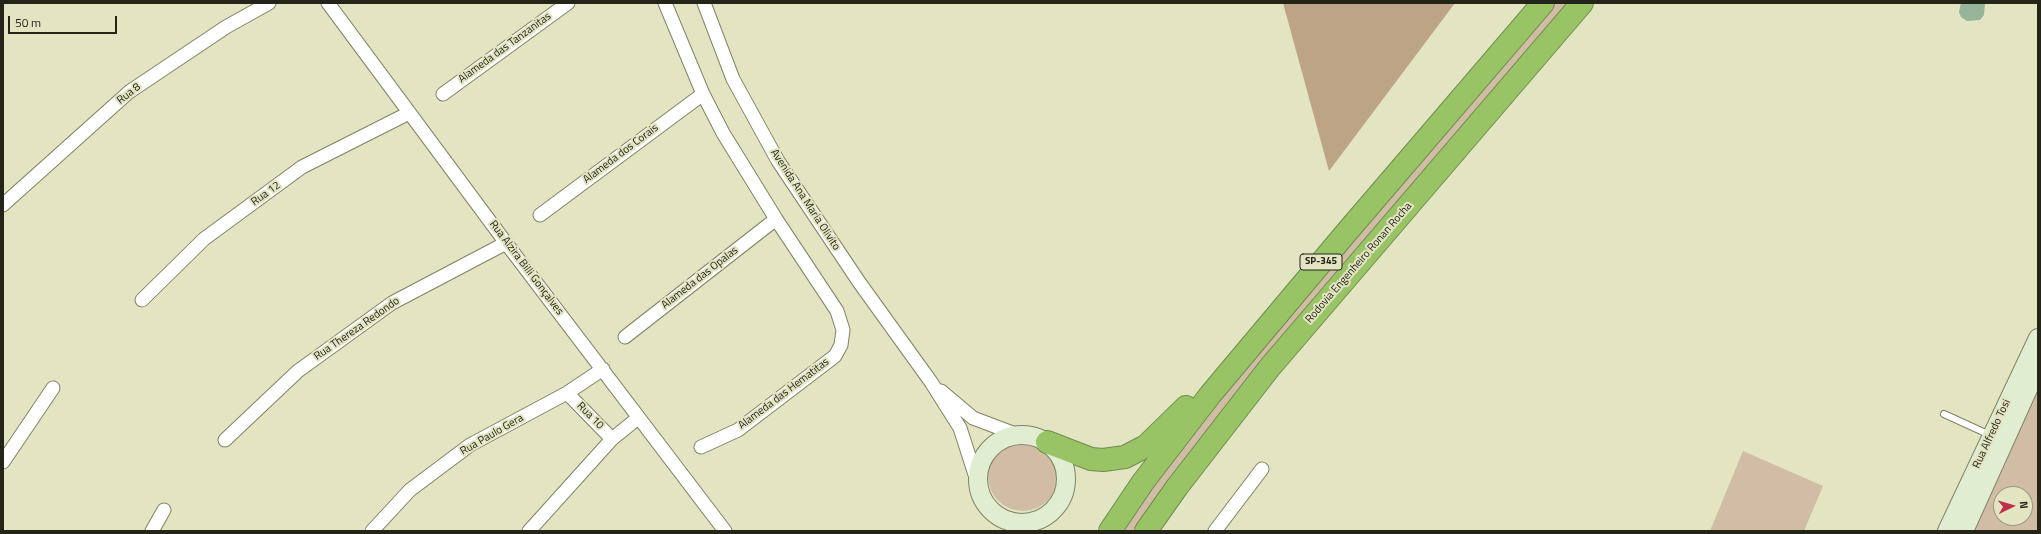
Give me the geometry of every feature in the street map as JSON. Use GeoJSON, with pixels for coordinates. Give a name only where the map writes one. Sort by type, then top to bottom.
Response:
{"type":"FeatureCollection","features":[{"type":"Feature","properties":{"kind":"highway","name":"SP-345"},"geometry":{"type":"LineString","coordinates":[[1110,531],[1179,434],[1248,349],[1543,3]]}},
{"type":"Feature","properties":{"kind":"highway","name":"Rodovia Engenheiro Ronan Rocha"},"geometry":{"type":"LineString","coordinates":[[1146,531],[1182,481],[1270,367],[1582,3]]}},
{"type":"Feature","properties":{"kind":"highway"},"geometry":{"type":"LineString","coordinates":[[1522,74],[1590,3]]}},
{"type":"Feature","properties":{"kind":"highway"},"geometry":{"type":"LineString","coordinates":[[1047,442],[1091,459],[1114,459],[1136,452],[1146,446],[1248,349]]}},
{"type":"Feature","properties":{"kind":"street","name":"Rua 8"},"geometry":{"type":"LineString","coordinates":[[3,205],[129,92],[226,27],[269,3]]}},
{"type":"Feature","properties":{"kind":"street","name":"Rua Alzira Billi Gonçalves"},"geometry":{"type":"LineString","coordinates":[[328,3],[506,243],[604,369],[638,418],[725,531]]}},
{"type":"Feature","properties":{"kind":"street","name":"Alameda das Tanzanitas"},"geometry":{"type":"LineString","coordinates":[[443,94],[568,3]]}},
{"type":"Feature","properties":{"kind":"street"},"geometry":{"type":"LineString","coordinates":[[665,3],[703,94],[723,133],[776,219]]}},
{"type":"Feature","properties":{"kind":"street","name":"Avenida Ana Maria Olivito"},"geometry":{"type":"LineString","coordinates":[[704,3],[733,79],[778,161],[859,282],[931,382],[960,428],[979,487]]}},
{"type":"Feature","properties":{"kind":"street","name":"Alameda dos Corais"},"geometry":{"type":"LineString","coordinates":[[540,215],[703,94]]}},
{"type":"Feature","properties":{"kind":"street","name":"Rua 12"},"geometry":{"type":"LineString","coordinates":[[142,300],[204,239],[302,168],[409,113]]}},
{"type":"Feature","properties":{"kind":"street","name":"Alameda das Opalas"},"geometry":{"type":"LineString","coordinates":[[625,337],[776,219]]}},
{"type":"Feature","properties":{"kind":"street","name":"Alameda das Hematitas"},"geometry":{"type":"LineString","coordinates":[[701,447],[738,430],[835,356],[841,345],[844,330],[837,311],[776,219]]}},
{"type":"Feature","properties":{"kind":"street","name":"Rua Thereza Redondo"},"geometry":{"type":"LineString","coordinates":[[225,440],[298,371],[392,303],[506,243]]}},
{"type":"Feature","properties":{"kind":"street","name":"Rua Alfredo Tosi"},"geometry":{"type":"LineString","coordinates":[[1964,531],[2038,338]]}},
{"type":"Feature","properties":{"kind":"street","name":"Rua Alfredo Tosi"},"geometry":{"type":"LineString","coordinates":[[1947,531],[2038,367]]}},
{"type":"Feature","properties":{"kind":"street","name":"Rua Paulo Gera"},"geometry":{"type":"LineString","coordinates":[[372,531],[410,490],[470,445],[567,393],[604,369]]}},
{"type":"Feature","properties":{"kind":"street","name":"Avenida Ana Maria Olivito"},"geometry":{"type":"LineString","coordinates":[[931,382],[973,418],[1018,435]]}},
{"type":"Feature","properties":{"kind":"street"},"geometry":{"type":"LineString","coordinates":[[3,462],[53,388]]}},
{"type":"Feature","properties":{"kind":"street","name":"Rua 10"},"geometry":{"type":"LineString","coordinates":[[567,393],[612,439]]}},
{"type":"Feature","properties":{"kind":"street"},"geometry":{"type":"LineString","coordinates":[[529,531],[612,439],[638,418]]}},
{"type":"Feature","properties":{"kind":"street"},"geometry":{"type":"LineString","coordinates":[[1018,435],[1033,436],[1047,442],[1058,452],[1064,465],[1066,480],[1064,494],[1057,507],[1042,524],[1032,522],[1006,525],[988,506],[979,487],[979,472],[983,458],[992,447],[1004,439],[1018,435]]}},
{"type":"Feature","properties":{"kind":"street"},"geometry":{"type":"LineString","coordinates":[[1215,531],[1262,469]]}},
{"type":"Feature","properties":{"kind":"street"},"geometry":{"type":"LineString","coordinates":[[152,531],[164,510]]}},
{"type":"Feature","properties":{"kind":"lane"},"geometry":{"type":"LineString","coordinates":[[1944,414],[1998,439]]}},
{"type":"Feature","properties":{"kind":"shaded area"},"geometry":{"type":"Polygon","coordinates":[[[1283,3],[1455,3],[1329,171],[1283,3]]]}},
{"type":"Feature","properties":{"kind":"shaded area"},"geometry":{"type":"Polygon","coordinates":[[[1554,3],[1571,3],[1136,531],[1120,531],[1195,427],[1479,88],[1554,3]]]}},
{"type":"Feature","properties":{"kind":"shaded area"},"geometry":{"type":"Polygon","coordinates":[[[1961,3],[1985,3],[1984,15],[1980,20],[1967,21],[1961,17],[1959,12],[1961,3]]]}},
{"type":"Feature","properties":{"kind":"shaded area"},"geometry":{"type":"Polygon","coordinates":[[[2038,380],[2038,531],[1971,531],[2038,380]]]}},
{"type":"Feature","properties":{"kind":"shaded area"},"geometry":{"type":"Polygon","coordinates":[[[1023,441],[1036,444],[1048,451],[1055,463],[1058,476],[1055,489],[1048,501],[1036,508],[1023,511],[1010,508],[998,501],[991,489],[988,476],[991,463],[998,451],[1010,444],[1023,441]]]}},
{"type":"Feature","properties":{"kind":"shaded area"},"geometry":{"type":"Polygon","coordinates":[[[1743,451],[1823,486],[1804,531],[1710,531],[1743,451]]]}}]}
